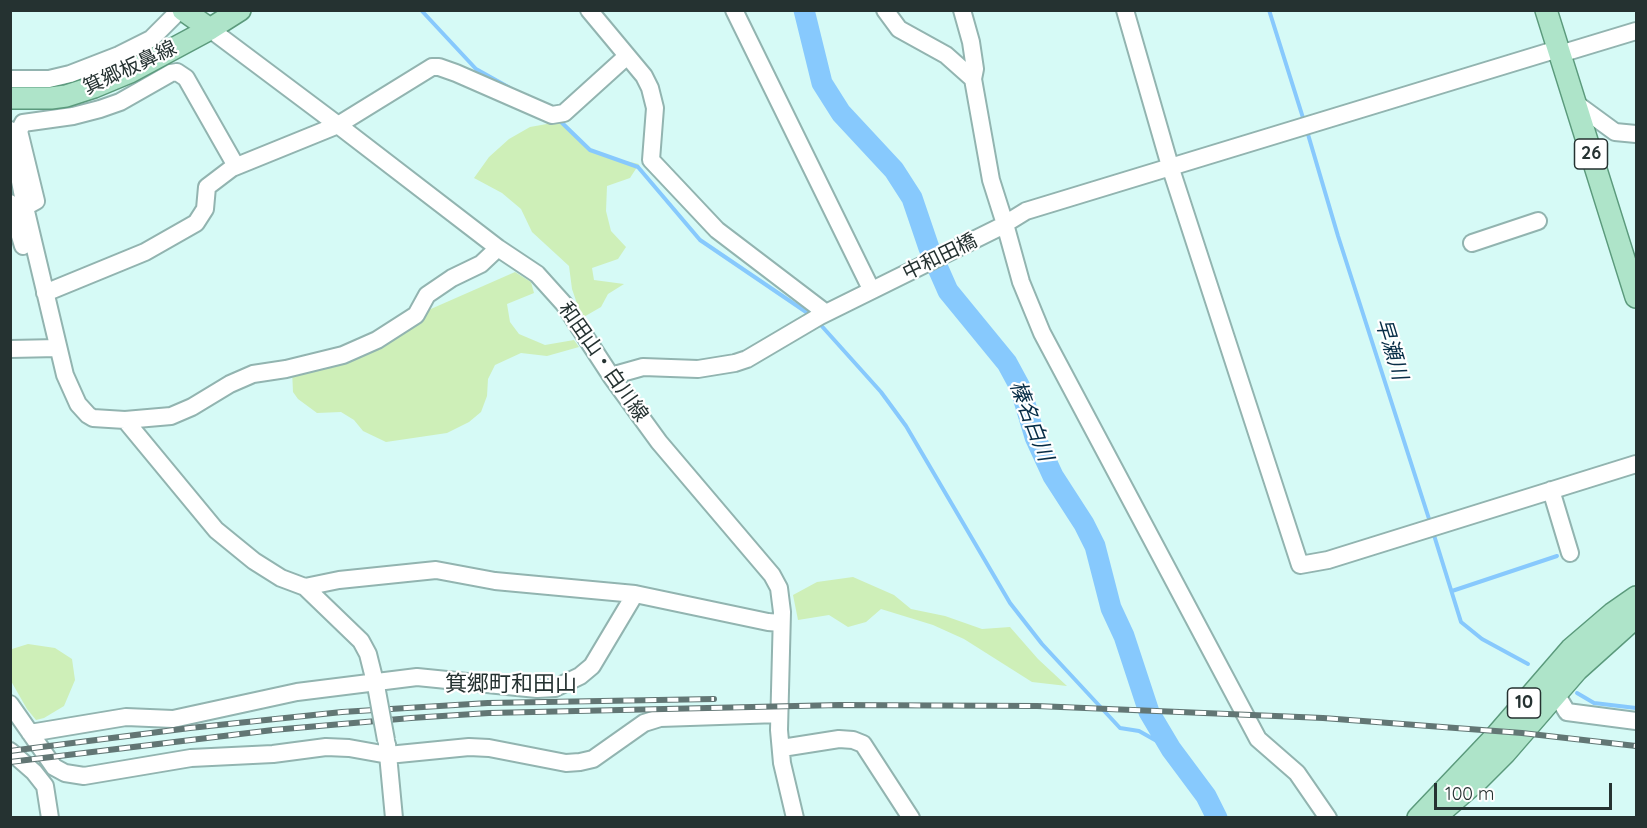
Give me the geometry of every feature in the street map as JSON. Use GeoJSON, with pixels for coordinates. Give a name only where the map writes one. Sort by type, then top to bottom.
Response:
{"type":"FeatureCollection","features":[{"type":"Feature","properties":{"kind":"main road","name":"箕郷板鼻線"},"geometry":{"type":"LineString","coordinates":[[182,10],[210,29]]}},
{"type":"Feature","properties":{"kind":"main road","name":"箕郷板鼻線"},"geometry":{"type":"LineString","coordinates":[[10,98],[59,97],[93,87],[130,72],[210,29],[240,10]]}},
{"type":"Feature","properties":{"kind":"main road","name":"26"},"geometry":{"type":"LineString","coordinates":[[1546,10],[1636,297]]}},
{"type":"Feature","properties":{"kind":"main road","name":"10"},"geometry":{"type":"LineString","coordinates":[[1418,818],[1494,738],[1571,649],[1636,597]]}},
{"type":"Feature","properties":{"kind":"main road","name":"10"},"geometry":{"type":"LineString","coordinates":[[1434,818],[1458,799],[1505,753],[1594,654],[1636,617]]}},
{"type":"Feature","properties":{"kind":"street"},"geometry":{"type":"LineString","coordinates":[[10,79],[49,79],[70,74],[119,55],[151,39],[182,10]]}},
{"type":"Feature","properties":{"kind":"street"},"geometry":{"type":"LineString","coordinates":[[589,10],[644,76],[654,99],[656,108],[651,160],[717,230],[819,317]]}},
{"type":"Feature","properties":{"kind":"street"},"geometry":{"type":"LineString","coordinates":[[734,10],[875,288]]}},
{"type":"Feature","properties":{"kind":"street"},"geometry":{"type":"LineString","coordinates":[[885,10],[899,29],[946,55],[973,79]]}},
{"type":"Feature","properties":{"kind":"street"},"geometry":{"type":"LineString","coordinates":[[962,10],[971,42],[975,69],[973,79],[991,180],[1003,225],[1032,312],[1258,739],[1297,773],[1328,818]]}},
{"type":"Feature","properties":{"kind":"street"},"geometry":{"type":"LineString","coordinates":[[1125,10],[1170,166],[1300,565],[1328,560],[1636,464]]}},
{"type":"Feature","properties":{"kind":"street","name":"和田山・白川線"},"geometry":{"type":"LineString","coordinates":[[210,29],[338,124],[498,248],[537,274],[564,304],[611,376],[659,442],[772,575],[779,588],[781,623],[779,714],[782,763],[795,818]]}},
{"type":"Feature","properties":{"kind":"street","name":"中和田橋"},"geometry":{"type":"LineString","coordinates":[[611,376],[643,367],[698,369],[747,359],[819,317],[1003,225],[1026,211],[1170,166],[1636,31]]}},
{"type":"Feature","properties":{"kind":"street"},"geometry":{"type":"LineString","coordinates":[[45,293],[145,252],[196,223],[205,209],[207,187],[236,166],[338,124],[432,67],[439,67],[552,115],[564,113],[627,56]]}},
{"type":"Feature","properties":{"kind":"street"},"geometry":{"type":"LineString","coordinates":[[18,205],[36,201],[19,130],[22,123],[73,116],[100,109],[120,102],[171,73],[177,72],[186,78],[236,166]]}},
{"type":"Feature","properties":{"kind":"street"},"geometry":{"type":"LineString","coordinates":[[1574,102],[1615,132],[1636,134]]}},
{"type":"Feature","properties":{"kind":"street"},"geometry":{"type":"LineString","coordinates":[[10,130],[18,205],[36,260],[69,388],[83,411],[93,418],[125,420],[171,416],[253,374],[286,369],[343,355],[377,340],[416,315],[427,296],[452,278],[481,264],[498,248]]}},
{"type":"Feature","properties":{"kind":"street"},"geometry":{"type":"LineString","coordinates":[[1472,243],[1538,221]]}},
{"type":"Feature","properties":{"kind":"street"},"geometry":{"type":"LineString","coordinates":[[10,350],[58,348]]}},
{"type":"Feature","properties":{"kind":"street"},"geometry":{"type":"LineString","coordinates":[[125,420],[216,530],[281,578],[304,587],[361,641],[368,654],[376,686],[387,748],[394,818]]}},
{"type":"Feature","properties":{"kind":"street"},"geometry":{"type":"LineString","coordinates":[[1551,490],[1570,553]]}},
{"type":"Feature","properties":{"kind":"street"},"geometry":{"type":"LineString","coordinates":[[304,587],[339,580],[436,570],[495,581],[635,594],[781,623]]}},
{"type":"Feature","properties":{"kind":"street"},"geometry":{"type":"LineString","coordinates":[[30,733],[126,717],[173,718],[297,692],[376,686],[417,677],[537,689],[555,688],[580,676],[592,666],[635,594]]}},
{"type":"Feature","properties":{"kind":"street"},"geometry":{"type":"LineString","coordinates":[[1554,696],[1567,712],[1636,721]]}},
{"type":"Feature","properties":{"kind":"street"},"geometry":{"type":"LineString","coordinates":[[10,704],[54,767],[65,773],[84,776],[191,758],[273,754],[326,747],[489,748],[566,763],[580,762],[592,759],[644,723],[660,718],[779,714]]}},
{"type":"Feature","properties":{"kind":"street"},"geometry":{"type":"LineString","coordinates":[[782,748],[839,739],[853,740],[863,744],[910,818]]}},
{"type":"Feature","properties":{"kind":"street"},"geometry":{"type":"LineString","coordinates":[[10,751],[34,772],[45,786],[50,818]]}},
{"type":"Feature","properties":{"kind":"green space"},"geometry":{"type":"Polygon","coordinates":[[[558,122],[591,150],[608,157],[639,164],[630,178],[607,186],[606,211],[611,231],[626,247],[618,259],[592,268],[594,280],[624,284],[608,294],[601,307],[582,318],[572,289],[569,266],[532,232],[521,209],[502,193],[474,178],[489,157],[509,139],[530,127],[558,122]]]}},
{"type":"Feature","properties":{"kind":"green space"},"geometry":{"type":"Polygon","coordinates":[[[515,272],[531,282],[534,293],[507,304],[510,322],[519,334],[545,345],[574,340],[579,347],[547,356],[521,353],[495,365],[488,379],[487,396],[481,412],[469,422],[447,433],[386,442],[363,431],[354,420],[341,412],[317,413],[298,399],[293,392],[292,370],[515,272]]]}},
{"type":"Feature","properties":{"kind":"green space"},"geometry":{"type":"Polygon","coordinates":[[[853,577],[894,595],[911,609],[945,616],[982,629],[1010,627],[1038,659],[1067,686],[1032,682],[964,639],[933,625],[881,609],[866,622],[848,627],[829,615],[798,620],[793,595],[817,582],[853,577]]]}},
{"type":"Feature","properties":{"kind":"green space"},"geometry":{"type":"Polygon","coordinates":[[[28,644],[55,648],[72,659],[75,680],[64,706],[36,720],[11,681],[11,647],[12,649],[28,644]]]}},
{"type":"Feature","properties":{"kind":"waterway"},"geometry":{"type":"LineString","coordinates":[[421,10],[476,69],[510,88]]}},
{"type":"Feature","properties":{"kind":"waterway","name":"榛名白川"},"geometry":{"type":"LineString","coordinates":[[804,10],[822,83],[841,113],[894,170],[912,198],[929,248],[948,291],[1007,363],[1020,387],[1035,437],[1053,476],[1084,524],[1095,546],[1111,608],[1124,636],[1149,712],[1171,749],[1206,796],[1217,818]]}},
{"type":"Feature","properties":{"kind":"waterway","name":"早瀬川"},"geometry":{"type":"LineString","coordinates":[[1269,10],[1304,121]]}},
{"type":"Feature","properties":{"kind":"waterway"},"geometry":{"type":"LineString","coordinates":[[559,120],[590,150],[638,167],[700,240],[812,316]]}},
{"type":"Feature","properties":{"kind":"waterway","name":"早瀬川"},"geometry":{"type":"LineString","coordinates":[[1307,131],[1338,236],[1430,522]]}},
{"type":"Feature","properties":{"kind":"waterway"},"geometry":{"type":"LineString","coordinates":[[819,323],[881,392],[906,426],[1010,603],[1042,644],[1120,728],[1139,731],[1171,749]]}},
{"type":"Feature","properties":{"kind":"waterway","name":"早瀬川"},"geometry":{"type":"LineString","coordinates":[[1433,532],[1461,622],[1482,639],[1528,664]]}},
{"type":"Feature","properties":{"kind":"waterway"},"geometry":{"type":"LineString","coordinates":[[1452,591],[1557,556]]}},
{"type":"Feature","properties":{"kind":"waterway","name":"早瀬川"},"geometry":{"type":"LineString","coordinates":[[1577,693],[1594,703],[1636,708]]}},
{"type":"Feature","properties":{"kind":"railway"},"geometry":{"type":"LineString","coordinates":[[10,751],[190,728],[342,712],[488,703],[714,699]]}},
{"type":"Feature","properties":{"kind":"railway"},"geometry":{"type":"LineString","coordinates":[[10,762],[273,730],[411,718],[489,713],[839,705],[1037,706],[1323,718],[1522,733],[1636,746]]}},
{"type":"Feature","properties":{"kind":"district","name":"箕郷町和田山"},"geometry":{"type":"Point","coordinates":[511,684]}}]}
